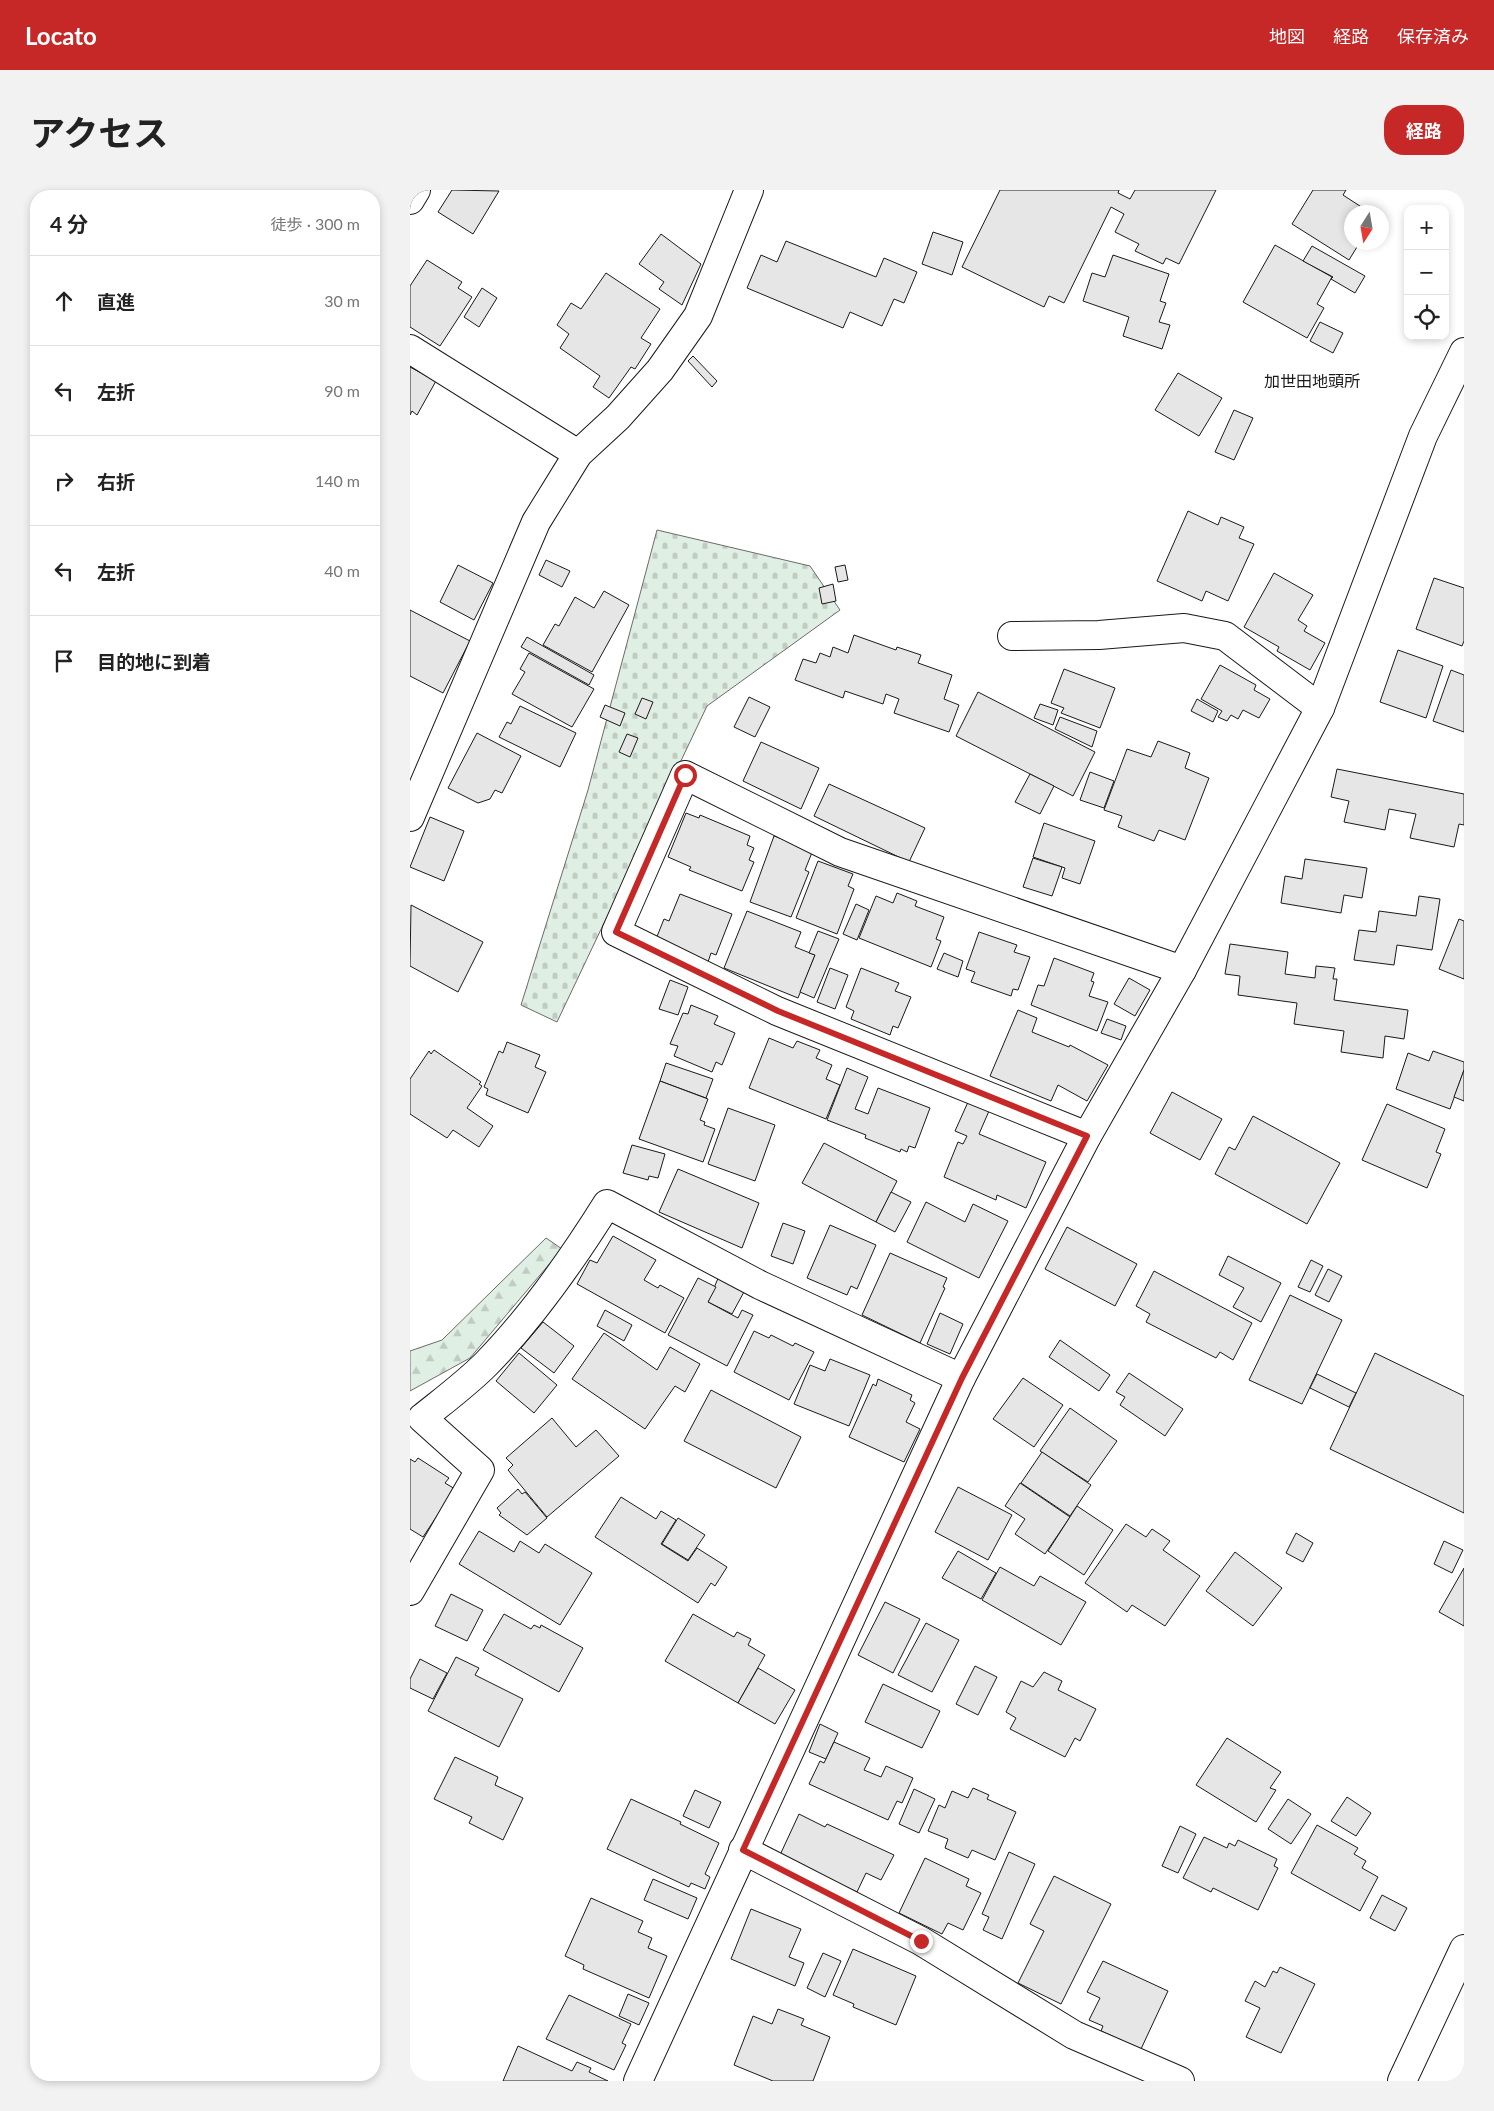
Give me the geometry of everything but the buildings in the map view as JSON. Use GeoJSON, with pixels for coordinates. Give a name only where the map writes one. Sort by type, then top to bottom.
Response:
{"type":"FeatureCollection","features":[{"type":"Feature","properties":{"kind":"street"},"geometry":{"type":"LineString","coordinates":[[410,200],[416,190]]}},
{"type":"Feature","properties":{"kind":"street"},"geometry":{"type":"LineString","coordinates":[[410,817],[536,522],[578,454],[618,417],[660,370],[698,316],[749,190]]}},
{"type":"Feature","properties":{"kind":"street"},"geometry":{"type":"LineString","coordinates":[[410,348],[578,454]]}},
{"type":"Feature","properties":{"kind":"street"},"geometry":{"type":"LineString","coordinates":[[638,2081],[962,1378],[1087,1136],[1182,970],[1320,708],[1423,436],[1464,352]]}},
{"type":"Feature","properties":{"kind":"street"},"geometry":{"type":"LineString","coordinates":[[1012,636],[1099,635],[1184,628],[1225,636],[1320,708]]}},
{"type":"Feature","properties":{"kind":"street"},"geometry":{"type":"LineString","coordinates":[[1087,1136],[778,1011],[616,932],[685,775],[840,852],[1182,970]]}},
{"type":"Feature","properties":{"kind":"street"},"geometry":{"type":"LineString","coordinates":[[410,1591],[480,1470],[422,1418],[485,1365],[538,1304],[579,1249],[607,1204],[760,1285],[962,1378]]}},
{"type":"Feature","properties":{"kind":"street"},"geometry":{"type":"LineString","coordinates":[[743,1850],[921,1941],[1074,2035],[1180,2081]]}},
{"type":"Feature","properties":{"kind":"street"},"geometry":{"type":"LineString","coordinates":[[1402,2081],[1461,1964]]}},
{"type":"Feature","properties":{"kind":"green space"},"geometry":{"type":"Polygon","coordinates":[[[657,530],[810,566],[840,610],[707,706],[557,1022],[521,1005],[588,790],[657,530]]]}},
{"type":"Feature","properties":{"kind":"green space"},"geometry":{"type":"Polygon","coordinates":[[[546,1238],[562,1249],[470,1358],[410,1391],[410,1351],[442,1340],[546,1238]]]}},
{"type":"Feature","properties":{"kind":"district","name":"加世田地頭所"},"geometry":{"type":"Point","coordinates":[1312,381]}},
{"type":"Feature","properties":{"kind":"route"},"geometry":{"type":"LineString","coordinates":[[685,775],[616,932],[778,1011],[1087,1136],[962,1378],[743,1850],[921,1941]]}}]}
